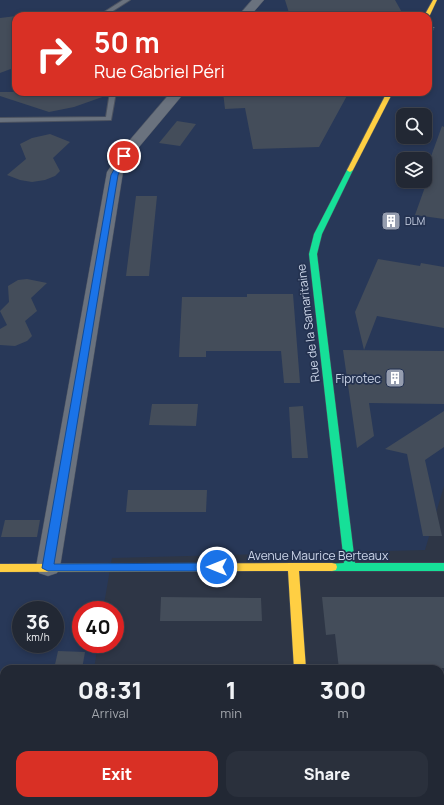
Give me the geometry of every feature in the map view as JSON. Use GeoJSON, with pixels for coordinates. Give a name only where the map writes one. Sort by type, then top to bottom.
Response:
{"type":"FeatureCollection","features":[{"type":"Feature","properties":{"kind":"street"},"geometry":{"type":"LineString","coordinates":[[248,12],[258,0]]}},
{"type":"Feature","properties":{"kind":"street"},"geometry":{"type":"LineString","coordinates":[[429,12],[435,0]]}},
{"type":"Feature","properties":{"kind":"street"},"geometry":{"type":"LineString","coordinates":[[48,568],[115,172],[128,151],[175,96]]}},
{"type":"Feature","properties":{"kind":"street","name":"Rue de la Samaritaine"},"geometry":{"type":"LineString","coordinates":[[350,567],[313,254],[318,234],[388,96]]}},
{"type":"Feature","properties":{"kind":"street"},"geometry":{"type":"LineString","coordinates":[[293,567],[300,665]]}},
{"type":"Feature","properties":{"kind":"street","name":"Avenue Maurice Berteaux"},"geometry":{"type":"LineString","coordinates":[[0,568],[444,567]]}},
{"type":"Feature","properties":{"kind":"lane"},"geometry":{"type":"LineString","coordinates":[[108,12],[127,0]]}},
{"type":"Feature","properties":{"kind":"lane"},"geometry":{"type":"LineString","coordinates":[[0,120],[109,119],[112,96]]}},
{"type":"Feature","properties":{"kind":"shaded area"},"geometry":{"type":"Polygon","coordinates":[[[0,0],[444,0],[444,486],[425,550],[112,558],[105,601],[72,601],[72,653],[97,653],[95,665],[0,665],[0,0]]]}},
{"type":"Feature","properties":{"kind":"building"},"geometry":{"type":"Polygon","coordinates":[[[285,0],[395,0],[402,12],[289,12],[285,0]]]}},
{"type":"Feature","properties":{"kind":"building"},"geometry":{"type":"Polygon","coordinates":[[[12,16],[12,68],[0,73],[0,18],[12,16]]]}},
{"type":"Feature","properties":{"kind":"building"},"geometry":{"type":"Polygon","coordinates":[[[0,92],[12,92],[12,96],[105,96],[74,107],[49,112],[0,96],[0,92]]]}},
{"type":"Feature","properties":{"kind":"building"},"geometry":{"type":"Polygon","coordinates":[[[223,96],[347,96],[319,147],[253,149],[245,108],[225,109],[223,96]]]}},
{"type":"Feature","properties":{"kind":"building"},"geometry":{"type":"Polygon","coordinates":[[[177,121],[196,124],[180,146],[159,143],[177,121]]]}},
{"type":"Feature","properties":{"kind":"building"},"geometry":{"type":"Polygon","coordinates":[[[442,126],[444,127],[444,219],[415,215],[425,188],[432,188],[432,154],[442,126]]]}},
{"type":"Feature","properties":{"kind":"building"},"geometry":{"type":"Polygon","coordinates":[[[50,134],[70,142],[53,158],[60,171],[55,176],[45,180],[32,182],[20,180],[7,175],[26,159],[20,144],[32,138],[50,134]]]}},
{"type":"Feature","properties":{"kind":"building"},"geometry":{"type":"Polygon","coordinates":[[[136,196],[157,196],[149,276],[126,276],[136,196]]]}},
{"type":"Feature","properties":{"kind":"building"},"geometry":{"type":"Polygon","coordinates":[[[378,259],[420,266],[421,263],[444,267],[444,328],[377,316],[364,350],[355,312],[378,259]]]}},
{"type":"Feature","properties":{"kind":"building"},"geometry":{"type":"Polygon","coordinates":[[[27,279],[47,283],[31,298],[37,311],[25,321],[32,336],[27,341],[15,346],[0,345],[0,329],[7,325],[0,311],[9,302],[8,286],[18,280],[27,279]]]}},
{"type":"Feature","properties":{"kind":"building"},"geometry":{"type":"Polygon","coordinates":[[[247,294],[293,294],[300,383],[284,383],[281,351],[206,351],[206,357],[179,357],[182,297],[247,297],[247,294]]]}},
{"type":"Feature","properties":{"kind":"building","name":"Fiprotec"},"geometry":{"type":"Polygon","coordinates":[[[343,350],[444,351],[444,404],[369,403],[374,436],[357,448],[343,350]]]}},
{"type":"Feature","properties":{"kind":"building"},"geometry":{"type":"Polygon","coordinates":[[[152,404],[198,404],[196,426],[149,425],[152,404]]]}},
{"type":"Feature","properties":{"kind":"building"},"geometry":{"type":"Polygon","coordinates":[[[303,406],[308,458],[292,458],[289,407],[303,406]]]}},
{"type":"Feature","properties":{"kind":"building"},"geometry":{"type":"Polygon","coordinates":[[[444,411],[444,447],[425,460],[442,536],[423,536],[407,454],[385,449],[444,411]]]}},
{"type":"Feature","properties":{"kind":"building"},"geometry":{"type":"Polygon","coordinates":[[[128,490],[207,490],[206,512],[126,512],[128,490]]]}},
{"type":"Feature","properties":{"kind":"building"},"geometry":{"type":"Polygon","coordinates":[[[5,520],[40,520],[37,537],[1,537],[5,520]]]}},
{"type":"Feature","properties":{"kind":"building"},"geometry":{"type":"Polygon","coordinates":[[[161,597],[261,598],[262,621],[160,621],[161,597]]]}},
{"type":"Feature","properties":{"kind":"building"},"geometry":{"type":"Polygon","coordinates":[[[322,597],[444,597],[444,665],[339,665],[335,634],[326,635],[322,597]]]}},
{"type":"Feature","properties":{"kind":"building"},"geometry":{"type":"Polygon","coordinates":[[[64,651],[85,653],[83,665],[55,665],[58,653],[64,653],[64,651]]]}},
{"type":"Feature","properties":{"kind":"traffic: fast"},"geometry":{"type":"LineString","coordinates":[[350,170],[318,234],[313,254],[350,567]]}},
{"type":"Feature","properties":{"kind":"traffic: fast"},"geometry":{"type":"LineString","coordinates":[[332,567],[444,567]]}},
{"type":"Feature","properties":{"kind":"traffic: slow"},"geometry":{"type":"LineString","coordinates":[[429,12],[435,0]]}},
{"type":"Feature","properties":{"kind":"traffic: slow"},"geometry":{"type":"LineString","coordinates":[[350,170],[388,96]]}},
{"type":"Feature","properties":{"kind":"traffic: slow"},"geometry":{"type":"LineString","coordinates":[[293,567],[300,665]]}},
{"type":"Feature","properties":{"kind":"traffic: slow"},"geometry":{"type":"LineString","coordinates":[[0,568],[332,567]]}},
{"type":"Feature","properties":{"kind":"place","name":"DLM"},"geometry":{"type":"Point","coordinates":[391,221]}},
{"type":"Feature","properties":{"kind":"place","name":"Fiprotec"},"geometry":{"type":"Point","coordinates":[395,378]}},
{"type":"Feature","properties":{"kind":"route"},"geometry":{"type":"LineString","coordinates":[[124,156],[114,175],[48,568],[217,567]]}}]}
